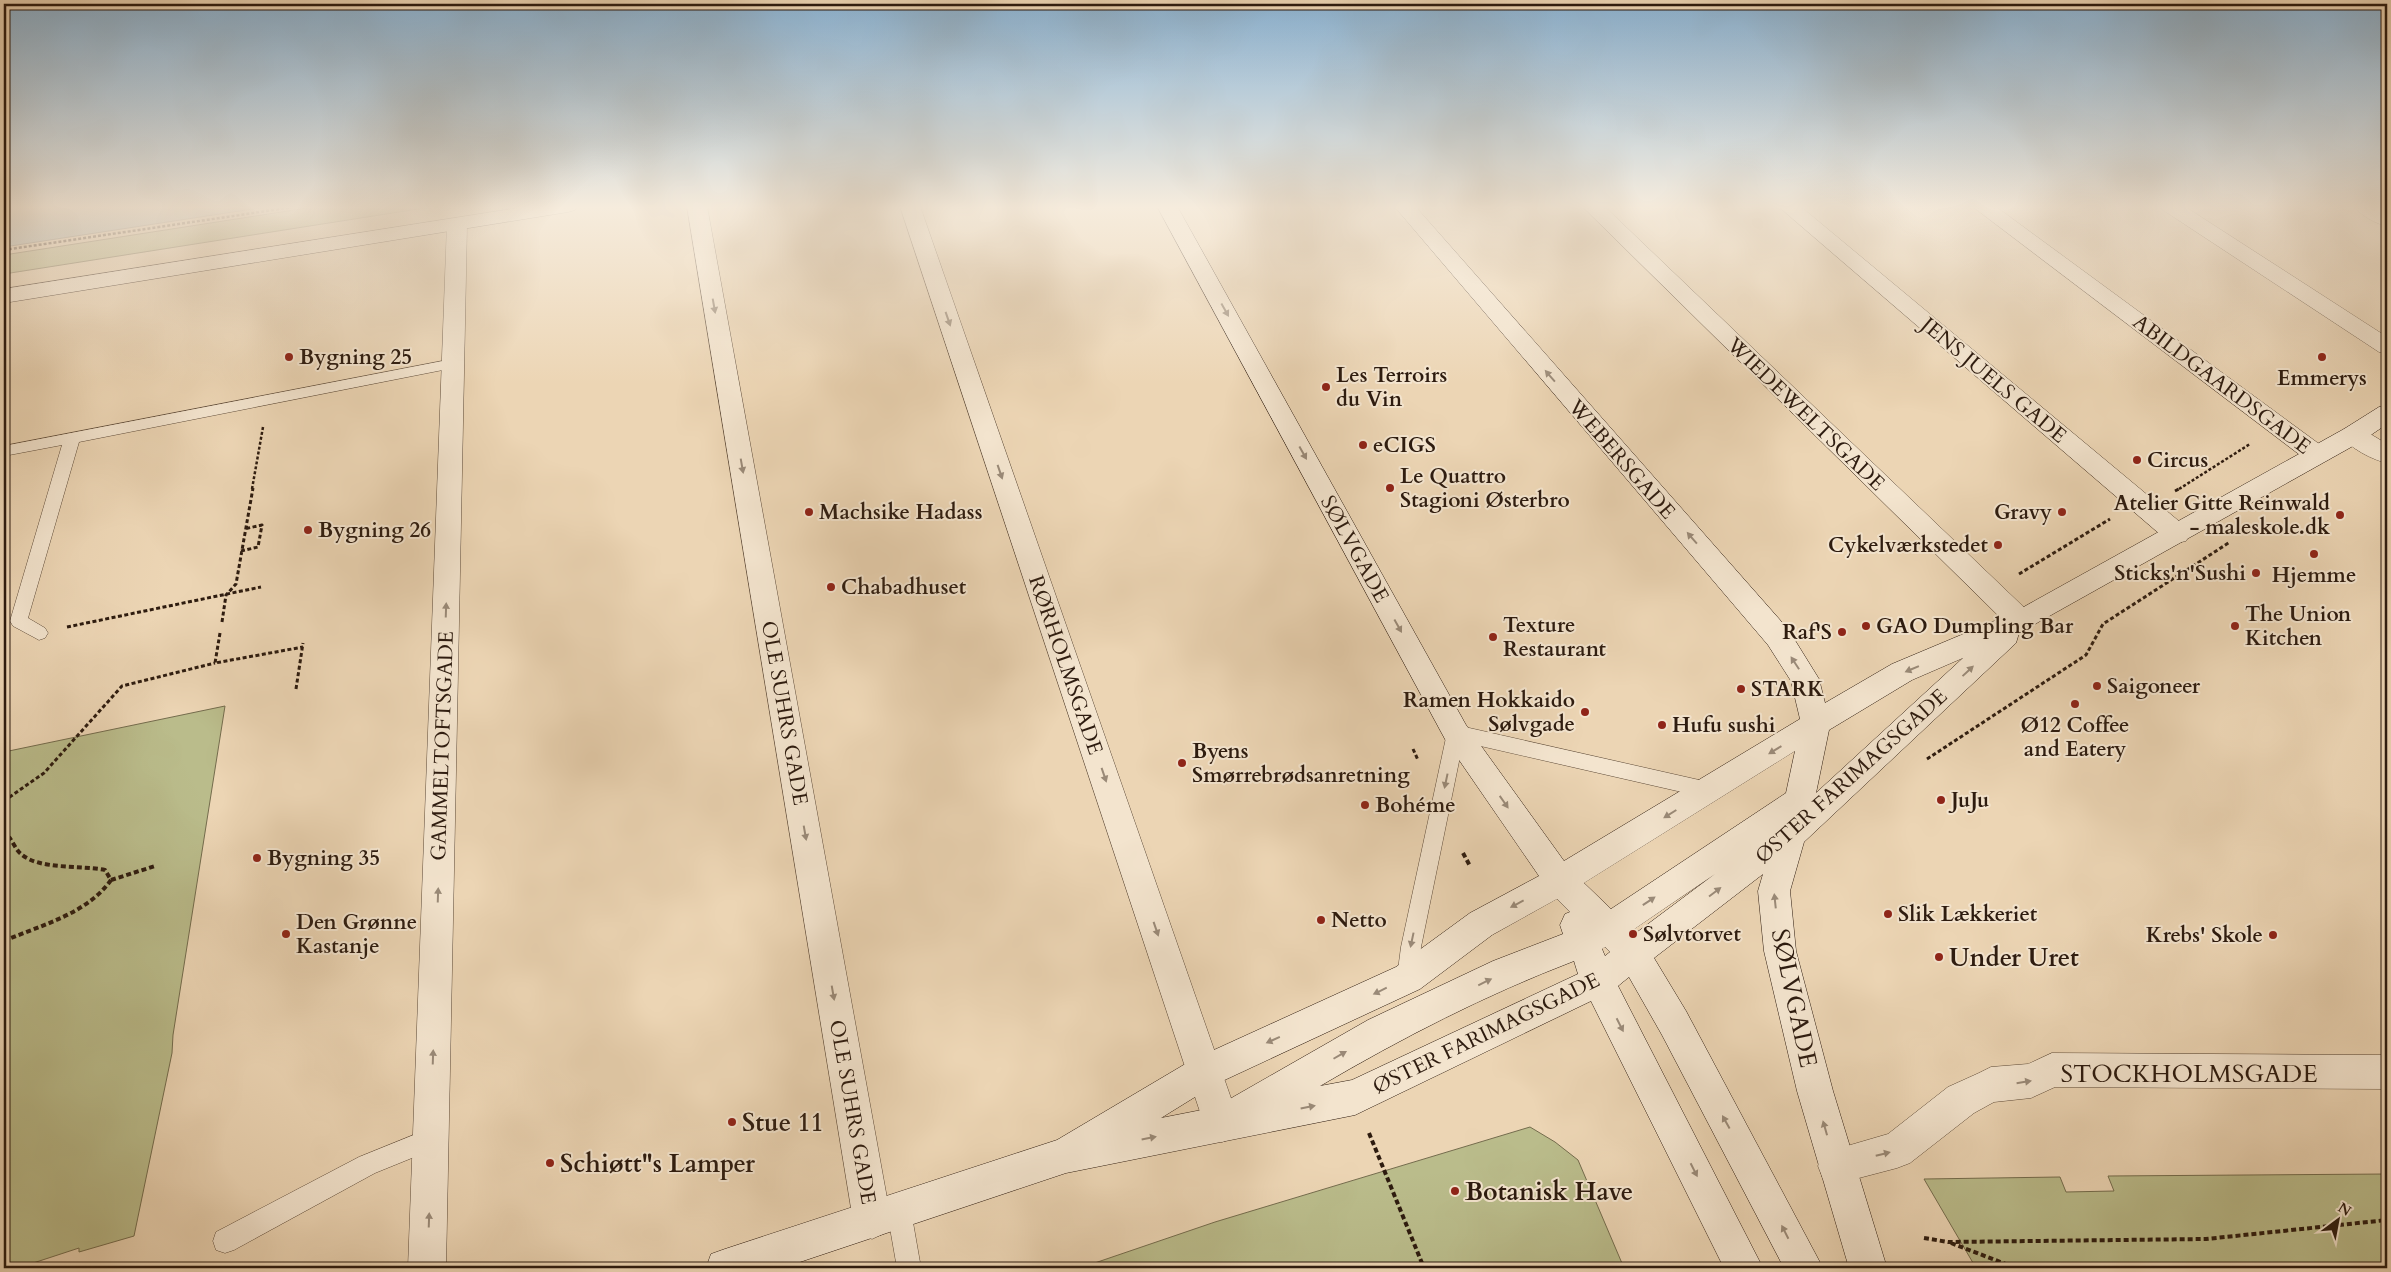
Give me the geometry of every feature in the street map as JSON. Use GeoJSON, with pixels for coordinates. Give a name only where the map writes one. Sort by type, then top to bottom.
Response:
{"type":"FeatureCollection","features":[{"type":"Feature","properties":{"kind":"street"},"geometry":{"type":"LineString","coordinates":[[4,296],[197,265]]}},
{"type":"Feature","properties":{"kind":"street","name":"GAMMELTOFTSGADE"},"geometry":{"type":"LineString","coordinates":[[427,1268],[457,265]]}},
{"type":"Feature","properties":{"kind":"street","name":"OLE SUHRS GADE"},"geometry":{"type":"LineString","coordinates":[[708,265],[886,1215]]}},
{"type":"Feature","properties":{"kind":"street","name":"RØRHOLMSGADE"},"geometry":{"type":"LineString","coordinates":[[930,265],[1222,1124]]}},
{"type":"Feature","properties":{"kind":"street","name":"SØLVGADE"},"geometry":{"type":"LineString","coordinates":[[1200,265],[1456,733],[1560,881],[1674,1023],[1804,1268]]}},
{"type":"Feature","properties":{"kind":"street","name":"WEBERSGADE"},"geometry":{"type":"LineString","coordinates":[[1456,265],[1778,637],[1805,678],[1816,725]]}},
{"type":"Feature","properties":{"kind":"street","name":"WIEDEWELTSGADE"},"geometry":{"type":"LineString","coordinates":[[1653,265],[2020,621]]}},
{"type":"Feature","properties":{"kind":"street","name":"JENS JUELS GADE"},"geometry":{"type":"LineString","coordinates":[[1858,265],[2177,534]]}},
{"type":"Feature","properties":{"kind":"street","name":"ABILDGAARDSGADE"},"geometry":{"type":"LineString","coordinates":[[2062,265],[2317,455]]}},
{"type":"Feature","properties":{"kind":"street"},"geometry":{"type":"LineString","coordinates":[[2262,265],[2387,347]]}},
{"type":"Feature","properties":{"kind":"street","name":"ØSTER FARIMAGSGADE"},"geometry":{"type":"LineString","coordinates":[[1066,1155],[1204,1072],[1408,978],[1481,924],[1560,881],[1902,672],[2020,621],[2353,435],[2387,413]]}},
{"type":"Feature","properties":{"kind":"street"},"geometry":{"type":"LineString","coordinates":[[2353,435],[2387,455]]}},
{"type":"Feature","properties":{"kind":"street","name":"ØSTER FARIMAGSGADE"},"geometry":{"type":"LineString","coordinates":[[726,1268],[1066,1155],[1355,1097],[1598,981],[1608,941],[1791,835],[2020,621]]}},
{"type":"Feature","properties":{"kind":"street","name":"SØLVGADE"},"geometry":{"type":"LineString","coordinates":[[1816,725],[1791,835],[1774,891],[1780,951],[1836,1166],[1856,1224],[1868,1268]]}},
{"type":"Feature","properties":{"kind":"street"},"geometry":{"type":"LineString","coordinates":[[1222,1124],[1380,1032],[1505,972],[1608,941],[1799,800]]}},
{"type":"Feature","properties":{"kind":"street","name":"SØLVGADE"},"geometry":{"type":"LineString","coordinates":[[1608,941],[1598,981],[1744,1268]]}},
{"type":"Feature","properties":{"kind":"street","name":"STOCKHOLMSGADE"},"geometry":{"type":"LineString","coordinates":[[1836,1166],[1897,1150],[1961,1100],[1990,1085],[2031,1081],[2052,1070],[2387,1072]]}},
{"type":"Feature","properties":{"kind":"lane"},"geometry":{"type":"LineString","coordinates":[[4,451],[453,364]]}},
{"type":"Feature","properties":{"kind":"lane"},"geometry":{"type":"LineString","coordinates":[[39,633],[19,621],[72,438]]}},
{"type":"Feature","properties":{"kind":"lane"},"geometry":{"type":"LineString","coordinates":[[1408,978],[1410,947],[1456,733],[1708,790]]}},
{"type":"Feature","properties":{"kind":"lane"},"geometry":{"type":"LineString","coordinates":[[225,1241],[367,1165],[431,1138]]}},
{"type":"Feature","properties":{"kind":"lane"},"geometry":{"type":"LineString","coordinates":[[886,1215],[909,1268]]}},
{"type":"Feature","properties":{"kind":"path"},"geometry":{"type":"LineString","coordinates":[[222,622],[226,595],[236,584],[244,529],[264,425]]}},
{"type":"Feature","properties":{"kind":"path"},"geometry":{"type":"LineString","coordinates":[[1990,592],[2117,515],[2164,498],[2279,426]]}},
{"type":"Feature","properties":{"kind":"path"},"geometry":{"type":"LineString","coordinates":[[241,551],[258,547],[262,536],[262,525],[244,529]]}},
{"type":"Feature","properties":{"kind":"path"},"geometry":{"type":"LineString","coordinates":[[1919,764],[2086,655],[2103,624],[2235,539]]}},
{"type":"Feature","properties":{"kind":"path"},"geometry":{"type":"LineString","coordinates":[[39,633],[261,587]]}},
{"type":"Feature","properties":{"kind":"path"},"geometry":{"type":"LineString","coordinates":[[215,663],[220,633]]}},
{"type":"Feature","properties":{"kind":"path"},"geometry":{"type":"LineString","coordinates":[[111,880],[104,870],[87,866],[42,864],[21,854],[6,833],[5,801],[44,773],[122,686],[215,663],[303,645],[296,689]]}},
{"type":"Feature","properties":{"kind":"path"},"geometry":{"type":"LineString","coordinates":[[4,941],[80,908],[102,894],[111,880],[155,866]]}},
{"type":"Feature","properties":{"kind":"path"},"geometry":{"type":"LineString","coordinates":[[1355,1097],[1424,1268]]}},
{"type":"Feature","properties":{"kind":"path"},"geometry":{"type":"LineString","coordinates":[[1924,1238],[1948,1242],[2206,1239],[2387,1220]]}},
{"type":"Feature","properties":{"kind":"path"},"geometry":{"type":"LineString","coordinates":[[1948,1242],[2016,1268]]}},
{"type":"Feature","properties":{"kind":"green space"},"geometry":{"type":"Polygon","coordinates":[[[4,265],[59,265],[4,274],[4,265]]]}},
{"type":"Feature","properties":{"kind":"green space"},"geometry":{"type":"Polygon","coordinates":[[[225,706],[173,1035],[172,1053],[134,1236],[79,1252],[79,1248],[18,1268],[4,1268],[4,752],[225,706]]]}},
{"type":"Feature","properties":{"kind":"green space","name":"Botanisk Have"},"geometry":{"type":"Polygon","coordinates":[[[1530,1127],[1555,1142],[1578,1160],[1624,1268],[1080,1268],[1215,1222],[1530,1127]]]}},
{"type":"Feature","properties":{"kind":"green space"},"geometry":{"type":"Polygon","coordinates":[[[2387,1174],[2387,1268],[1976,1268],[1924,1179],[2060,1177],[2066,1192],[2114,1191],[2108,1176],[2387,1174]]]}},
{"type":"Feature","properties":{"kind":"place","name":"Bygning 25"},"geometry":{"type":"Point","coordinates":[289,357]}},
{"type":"Feature","properties":{"kind":"place","name":"Emmerys"},"geometry":{"type":"Point","coordinates":[2322,357]}},
{"type":"Feature","properties":{"kind":"place","name":"Les Terroirs du Vin"},"geometry":{"type":"Point","coordinates":[1326,387]}},
{"type":"Feature","properties":{"kind":"place","name":"eCIGS"},"geometry":{"type":"Point","coordinates":[1363,445]}},
{"type":"Feature","properties":{"kind":"place","name":"Circus"},"geometry":{"type":"Point","coordinates":[2137,460]}},
{"type":"Feature","properties":{"kind":"place","name":"Le Quattro Stagioni Østerbro"},"geometry":{"type":"Point","coordinates":[1390,488]}},
{"type":"Feature","properties":{"kind":"place","name":"Machsike Hadass"},"geometry":{"type":"Point","coordinates":[809,512]}},
{"type":"Feature","properties":{"kind":"place","name":"Gravy"},"geometry":{"type":"Point","coordinates":[2062,512]}},
{"type":"Feature","properties":{"kind":"place","name":"Atelier Gitte Reinwald - maleskole.dk"},"geometry":{"type":"Point","coordinates":[2340,515]}},
{"type":"Feature","properties":{"kind":"place","name":"Bygning 26"},"geometry":{"type":"Point","coordinates":[308,530]}},
{"type":"Feature","properties":{"kind":"place","name":"Cykelværkstedet"},"geometry":{"type":"Point","coordinates":[1998,545]}},
{"type":"Feature","properties":{"kind":"place","name":"Hjemme"},"geometry":{"type":"Point","coordinates":[2314,554]}},
{"type":"Feature","properties":{"kind":"place","name":"Sticks'n'Sushi"},"geometry":{"type":"Point","coordinates":[2256,573]}},
{"type":"Feature","properties":{"kind":"place","name":"Chabadhuset"},"geometry":{"type":"Point","coordinates":[831,587]}},
{"type":"Feature","properties":{"kind":"place","name":"GAO Dumpling Bar"},"geometry":{"type":"Point","coordinates":[1866,626]}},
{"type":"Feature","properties":{"kind":"place","name":"The Union Kitchen"},"geometry":{"type":"Point","coordinates":[2235,626]}},
{"type":"Feature","properties":{"kind":"place","name":"Raf'S"},"geometry":{"type":"Point","coordinates":[1842,632]}},
{"type":"Feature","properties":{"kind":"place","name":"Texture Restaurant"},"geometry":{"type":"Point","coordinates":[1493,637]}},
{"type":"Feature","properties":{"kind":"place","name":"Saigoneer"},"geometry":{"type":"Point","coordinates":[2097,686]}},
{"type":"Feature","properties":{"kind":"place","name":"STARK"},"geometry":{"type":"Point","coordinates":[1741,689]}},
{"type":"Feature","properties":{"kind":"place","name":"Ø12 Coffee and Eatery"},"geometry":{"type":"Point","coordinates":[2075,704]}},
{"type":"Feature","properties":{"kind":"place","name":"Ramen Hokkaido Sølvgade"},"geometry":{"type":"Point","coordinates":[1585,712]}},
{"type":"Feature","properties":{"kind":"place","name":"Hufu sushi"},"geometry":{"type":"Point","coordinates":[1662,725]}},
{"type":"Feature","properties":{"kind":"place","name":"Byens Smørrebrødsanretning"},"geometry":{"type":"Point","coordinates":[1182,763]}},
{"type":"Feature","properties":{"kind":"place","name":"JuJu"},"geometry":{"type":"Point","coordinates":[1941,800]}},
{"type":"Feature","properties":{"kind":"place","name":"Bohéme"},"geometry":{"type":"Point","coordinates":[1365,805]}},
{"type":"Feature","properties":{"kind":"place","name":"Bygning 35"},"geometry":{"type":"Point","coordinates":[257,858]}},
{"type":"Feature","properties":{"kind":"place","name":"Slik Lækkeriet"},"geometry":{"type":"Point","coordinates":[1888,914]}},
{"type":"Feature","properties":{"kind":"place","name":"Netto"},"geometry":{"type":"Point","coordinates":[1321,920]}},
{"type":"Feature","properties":{"kind":"place","name":"Den Grønne Kastanje"},"geometry":{"type":"Point","coordinates":[286,934]}},
{"type":"Feature","properties":{"kind":"place","name":"Sølvtorvet"},"geometry":{"type":"Point","coordinates":[1633,934]}},
{"type":"Feature","properties":{"kind":"place","name":"Krebs' Skole"},"geometry":{"type":"Point","coordinates":[2273,935]}},
{"type":"Feature","properties":{"kind":"place","name":"Under Uret"},"geometry":{"type":"Point","coordinates":[1939,957]}},
{"type":"Feature","properties":{"kind":"place","name":"Stue 11"},"geometry":{"type":"Point","coordinates":[732,1122]}},
{"type":"Feature","properties":{"kind":"place","name":"Schiøtt\"s Lamper"},"geometry":{"type":"Point","coordinates":[550,1163]}},
{"type":"Feature","properties":{"kind":"place","name":"Botanisk Have"},"geometry":{"type":"Point","coordinates":[1455,1191]}}]}
